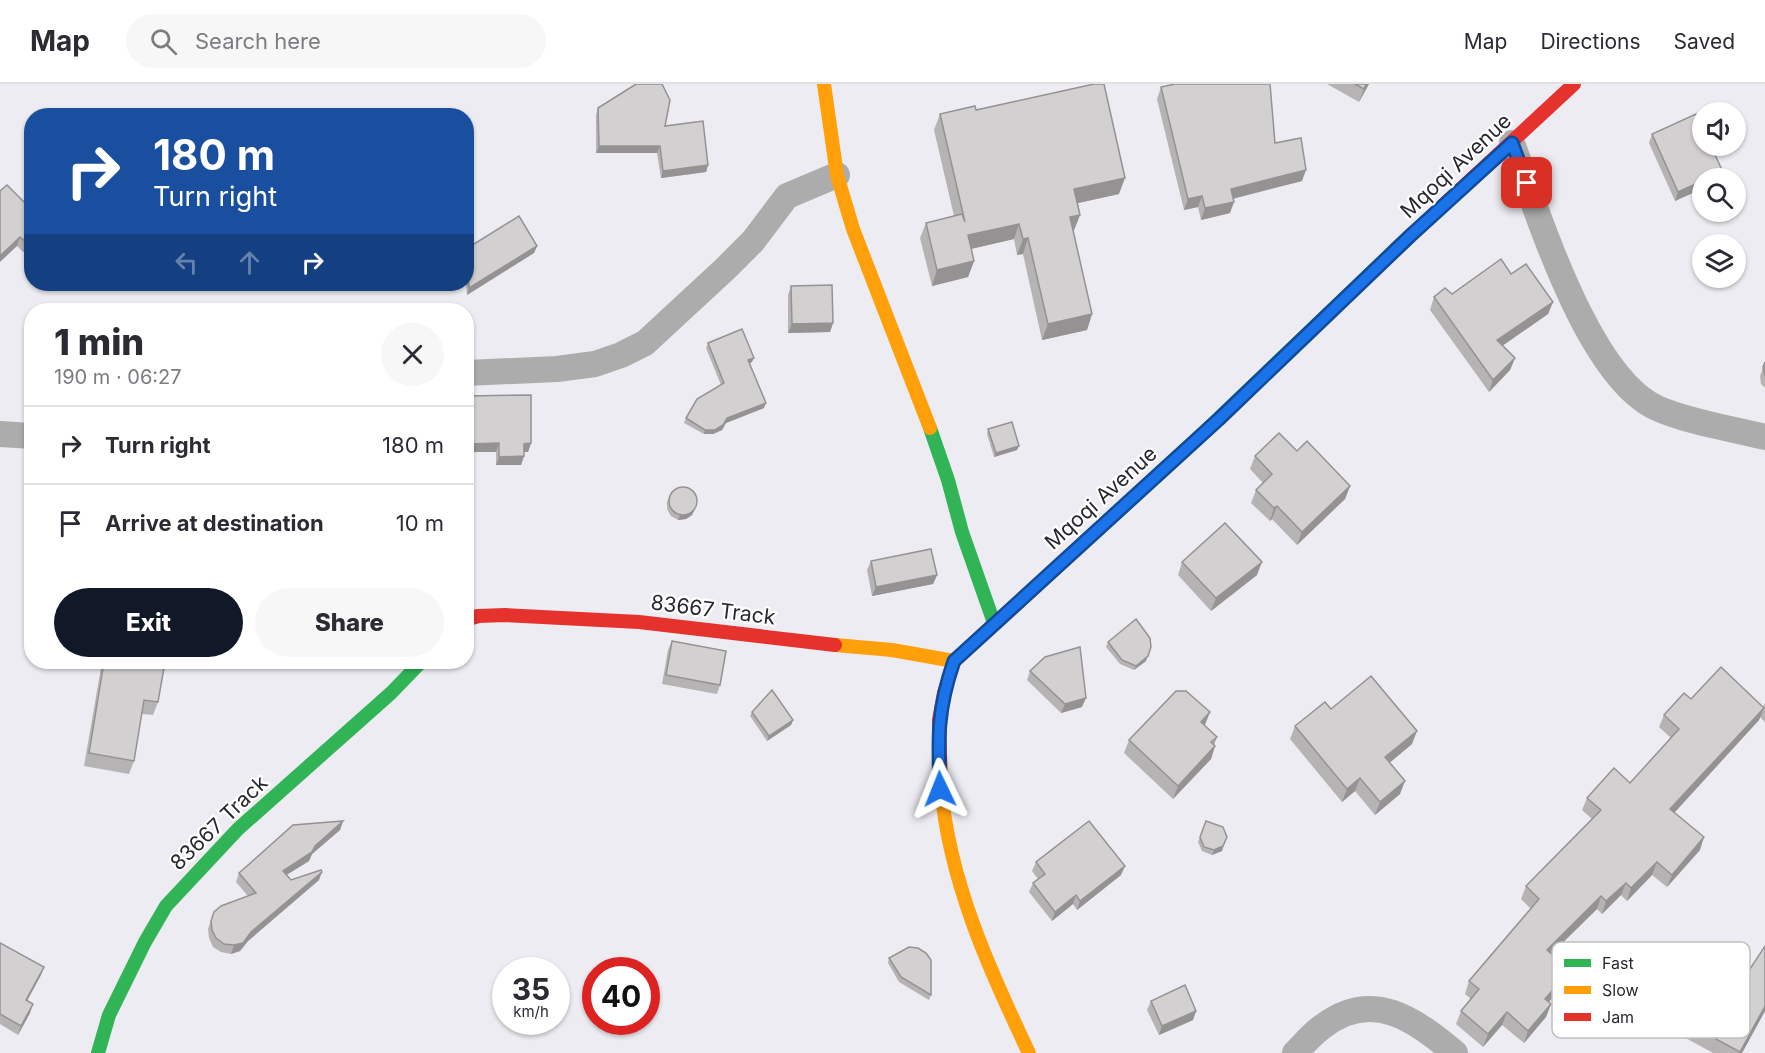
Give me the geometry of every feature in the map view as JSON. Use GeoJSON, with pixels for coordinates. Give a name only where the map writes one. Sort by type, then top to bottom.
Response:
{"type":"FeatureCollection","features":[{"type":"Feature","properties":{"kind":"street"},"geometry":{"type":"LineString","coordinates":[[825,84],[837,174],[853,230],[926,416],[948,480],[962,532],[994,623]]}},
{"type":"Feature","properties":{"kind":"street","name":"Mqoqi Avenue"},"geometry":{"type":"LineString","coordinates":[[1029,1053],[960,889],[944,825],[938,735],[945,686],[954,661],[1219,419],[1410,236],[1574,84]]}},
{"type":"Feature","properties":{"kind":"street"},"geometry":{"type":"LineString","coordinates":[[1512,143],[1549,243],[1576,307],[1608,361],[1629,388],[1658,409],[1765,437]]}},
{"type":"Feature","properties":{"kind":"street"},"geometry":{"type":"LineString","coordinates":[[474,373],[557,369],[595,364],[645,343],[753,241],[787,196],[837,174]]}},
{"type":"Feature","properties":{"kind":"street"},"geometry":{"type":"LineString","coordinates":[[0,434],[24,436]]}},
{"type":"Feature","properties":{"kind":"street","name":"83667 Track"},"geometry":{"type":"LineString","coordinates":[[474,617],[505,615],[639,622],[819,644],[892,650],[954,661]]}},
{"type":"Feature","properties":{"kind":"street","name":"83667 Track"},"geometry":{"type":"LineString","coordinates":[[98,1053],[113,1006],[166,906],[238,829],[391,693],[414,669]]}},
{"type":"Feature","properties":{"kind":"street"},"geometry":{"type":"LineString","coordinates":[[1295,1053],[1322,1027],[1344,1013],[1367,1008],[1386,1009],[1411,1020],[1455,1053]]}},
{"type":"Feature","properties":{"kind":"building"},"geometry":{"type":"Polygon","coordinates":[[[636,84],[662,84],[670,100],[665,126],[703,121],[708,165],[663,171],[660,146],[599,146],[598,108],[636,84]]]}},
{"type":"Feature","properties":{"kind":"building"},"geometry":{"type":"Polygon","coordinates":[[[1094,84],[1104,84],[1125,178],[1074,189],[1080,215],[1070,217],[1092,314],[1048,324],[1028,238],[1023,239],[1019,224],[968,235],[974,261],[937,270],[926,223],[962,214],[965,222],[940,114],[975,106],[976,110],[1094,84]]]}},
{"type":"Feature","properties":{"kind":"building"},"geometry":{"type":"Polygon","coordinates":[[[1175,84],[1270,84],[1275,143],[1301,138],[1306,170],[1231,189],[1234,202],[1205,208],[1202,196],[1188,199],[1161,87],[1175,84]]]}},
{"type":"Feature","properties":{"kind":"building"},"geometry":{"type":"Polygon","coordinates":[[[1355,84],[1366,84],[1364,89],[1355,84]]]}},
{"type":"Feature","properties":{"kind":"building"},"geometry":{"type":"Polygon","coordinates":[[[1692,116],[1692,156],[1716,156],[1721,168],[1692,168],[1692,186],[1678,192],[1652,134],[1692,116]]]}},
{"type":"Feature","properties":{"kind":"building"},"geometry":{"type":"Polygon","coordinates":[[[7,185],[24,202],[24,240],[20,237],[0,256],[0,191],[7,185]]]}},
{"type":"Feature","properties":{"kind":"building"},"geometry":{"type":"Polygon","coordinates":[[[519,216],[537,246],[474,285],[474,244],[519,216]]]}},
{"type":"Feature","properties":{"kind":"building"},"geometry":{"type":"Polygon","coordinates":[[[1501,259],[1511,274],[1526,264],[1553,302],[1497,340],[1515,358],[1493,380],[1434,297],[1445,288],[1452,294],[1501,259]]]}},
{"type":"Feature","properties":{"kind":"building"},"geometry":{"type":"Polygon","coordinates":[[[832,285],[833,323],[792,324],[791,286],[832,285]]]}},
{"type":"Feature","properties":{"kind":"building"},"geometry":{"type":"Polygon","coordinates":[[[742,329],[754,358],[748,360],[766,403],[727,418],[723,425],[715,430],[705,430],[686,418],[697,399],[724,383],[708,343],[742,329]]]}},
{"type":"Feature","properties":{"kind":"building"},"geometry":{"type":"Polygon","coordinates":[[[531,395],[531,443],[524,444],[524,456],[499,457],[499,443],[474,444],[474,396],[531,395]]]}},
{"type":"Feature","properties":{"kind":"building"},"geometry":{"type":"Polygon","coordinates":[[[1012,422],[1019,446],[996,453],[988,429],[1012,422]]]}},
{"type":"Feature","properties":{"kind":"building"},"geometry":{"type":"Polygon","coordinates":[[[1279,433],[1297,451],[1307,441],[1350,486],[1302,532],[1277,506],[1274,508],[1256,490],[1272,474],[1255,456],[1279,433]]]}},
{"type":"Feature","properties":{"kind":"building"},"geometry":{"type":"Polygon","coordinates":[[[683,487],[693,491],[697,501],[693,511],[683,515],[673,511],[669,501],[673,491],[683,487]]]}},
{"type":"Feature","properties":{"kind":"building"},"geometry":{"type":"Polygon","coordinates":[[[1225,523],[1262,562],[1216,598],[1182,562],[1225,523]]]}},
{"type":"Feature","properties":{"kind":"building"},"geometry":{"type":"Polygon","coordinates":[[[931,549],[937,575],[876,587],[871,561],[931,549]]]}},
{"type":"Feature","properties":{"kind":"building"},"geometry":{"type":"Polygon","coordinates":[[[1136,619],[1150,638],[1151,647],[1148,656],[1136,666],[1122,660],[1108,642],[1136,619]]]}},
{"type":"Feature","properties":{"kind":"building"},"geometry":{"type":"Polygon","coordinates":[[[672,641],[726,651],[720,685],[666,675],[672,641]]]}},
{"type":"Feature","properties":{"kind":"building"},"geometry":{"type":"Polygon","coordinates":[[[1080,647],[1086,698],[1065,704],[1030,671],[1045,657],[1080,647]]]}},
{"type":"Feature","properties":{"kind":"building"},"geometry":{"type":"Polygon","coordinates":[[[1721,667],[1764,708],[1670,809],[1704,837],[1672,875],[1657,862],[1631,888],[1626,883],[1606,901],[1601,896],[1555,942],[1552,942],[1547,950],[1552,954],[1552,991],[1545,999],[1551,1004],[1528,1031],[1507,1012],[1488,1034],[1461,1011],[1479,989],[1469,981],[1539,899],[1526,886],[1601,810],[1587,798],[1614,768],[1630,783],[1679,729],[1664,715],[1684,693],[1691,699],[1721,667]]]}},
{"type":"Feature","properties":{"kind":"building"},"geometry":{"type":"Polygon","coordinates":[[[103,669],[164,669],[158,702],[144,700],[134,761],[89,753],[103,669]]]}},
{"type":"Feature","properties":{"kind":"building"},"geometry":{"type":"Polygon","coordinates":[[[1371,676],[1417,731],[1385,757],[1405,781],[1380,802],[1360,778],[1347,789],[1295,726],[1325,702],[1331,709],[1371,676]]]}},
{"type":"Feature","properties":{"kind":"building"},"geometry":{"type":"Polygon","coordinates":[[[772,690],[793,720],[769,736],[752,712],[772,690]]]}},
{"type":"Feature","properties":{"kind":"building"},"geometry":{"type":"Polygon","coordinates":[[[1176,691],[1186,691],[1210,712],[1201,722],[1217,737],[1211,742],[1215,746],[1178,786],[1129,740],[1176,691]]]}},
{"type":"Feature","properties":{"kind":"building"},"geometry":{"type":"Polygon","coordinates":[[[343,821],[315,846],[312,852],[283,871],[291,880],[321,870],[322,872],[251,932],[243,943],[224,944],[216,938],[211,921],[214,912],[221,906],[256,893],[239,873],[293,825],[343,821]]]}},
{"type":"Feature","properties":{"kind":"building"},"geometry":{"type":"Polygon","coordinates":[[[1089,821],[1125,866],[1080,901],[1076,895],[1055,912],[1033,883],[1045,874],[1036,862],[1089,821]]]}},
{"type":"Feature","properties":{"kind":"building"},"geometry":{"type":"Polygon","coordinates":[[[1206,821],[1223,827],[1227,837],[1223,846],[1214,850],[1204,847],[1200,837],[1206,821]]]}},
{"type":"Feature","properties":{"kind":"building"},"geometry":{"type":"Polygon","coordinates":[[[0,943],[44,967],[26,1000],[33,1004],[21,1026],[0,1014],[0,943]]]}},
{"type":"Feature","properties":{"kind":"building"},"geometry":{"type":"Polygon","coordinates":[[[1765,946],[1765,1006],[1750,1034],[1750,969],[1765,946]]]}},
{"type":"Feature","properties":{"kind":"building"},"geometry":{"type":"Polygon","coordinates":[[[909,947],[918,948],[931,960],[931,995],[901,977],[889,958],[909,947]]]}},
{"type":"Feature","properties":{"kind":"building"},"geometry":{"type":"Polygon","coordinates":[[[1185,985],[1196,1011],[1162,1026],[1151,1001],[1185,985]]]}},
{"type":"Feature","properties":{"kind":"building"},"geometry":{"type":"Polygon","coordinates":[[[1714,1038],[1748,1038],[1740,1052],[1714,1038]]]}},
{"type":"Feature","properties":{"kind":"traffic: fast"},"geometry":{"type":"LineString","coordinates":[[1197,439],[1396,249]]}},
{"type":"Feature","properties":{"kind":"traffic: fast"},"geometry":{"type":"LineString","coordinates":[[930,428],[948,480],[962,532],[994,623]]}},
{"type":"Feature","properties":{"kind":"traffic: fast"},"geometry":{"type":"LineString","coordinates":[[98,1053],[109,1015],[145,942],[166,906],[238,829],[391,693],[414,669]]}},
{"type":"Feature","properties":{"kind":"traffic: slow"},"geometry":{"type":"LineString","coordinates":[[824,84],[837,175],[853,229],[930,428]]}},
{"type":"Feature","properties":{"kind":"traffic: slow"},"geometry":{"type":"LineString","coordinates":[[1019,602],[1197,439]]}},
{"type":"Feature","properties":{"kind":"traffic: slow"},"geometry":{"type":"LineString","coordinates":[[835,645],[892,650],[954,661]]}},
{"type":"Feature","properties":{"kind":"traffic: slow"},"geometry":{"type":"LineString","coordinates":[[941,787],[952,856],[973,924],[999,989],[1029,1053]]}},
{"type":"Feature","properties":{"kind":"traffic: jam"},"geometry":{"type":"LineString","coordinates":[[1396,249],[1574,84]]}},
{"type":"Feature","properties":{"kind":"traffic: jam"},"geometry":{"type":"LineString","coordinates":[[941,787],[939,720],[944,693],[954,661],[1019,602]]}},
{"type":"Feature","properties":{"kind":"traffic: jam"},"geometry":{"type":"LineString","coordinates":[[474,617],[505,615],[639,622],[835,645]]}},
{"type":"Feature","properties":{"kind":"route"},"geometry":{"type":"LineString","coordinates":[[940,789],[938,735],[940,715],[945,686],[954,661],[1219,419],[1410,236],[1512,143],[1527,183]]}}]}
